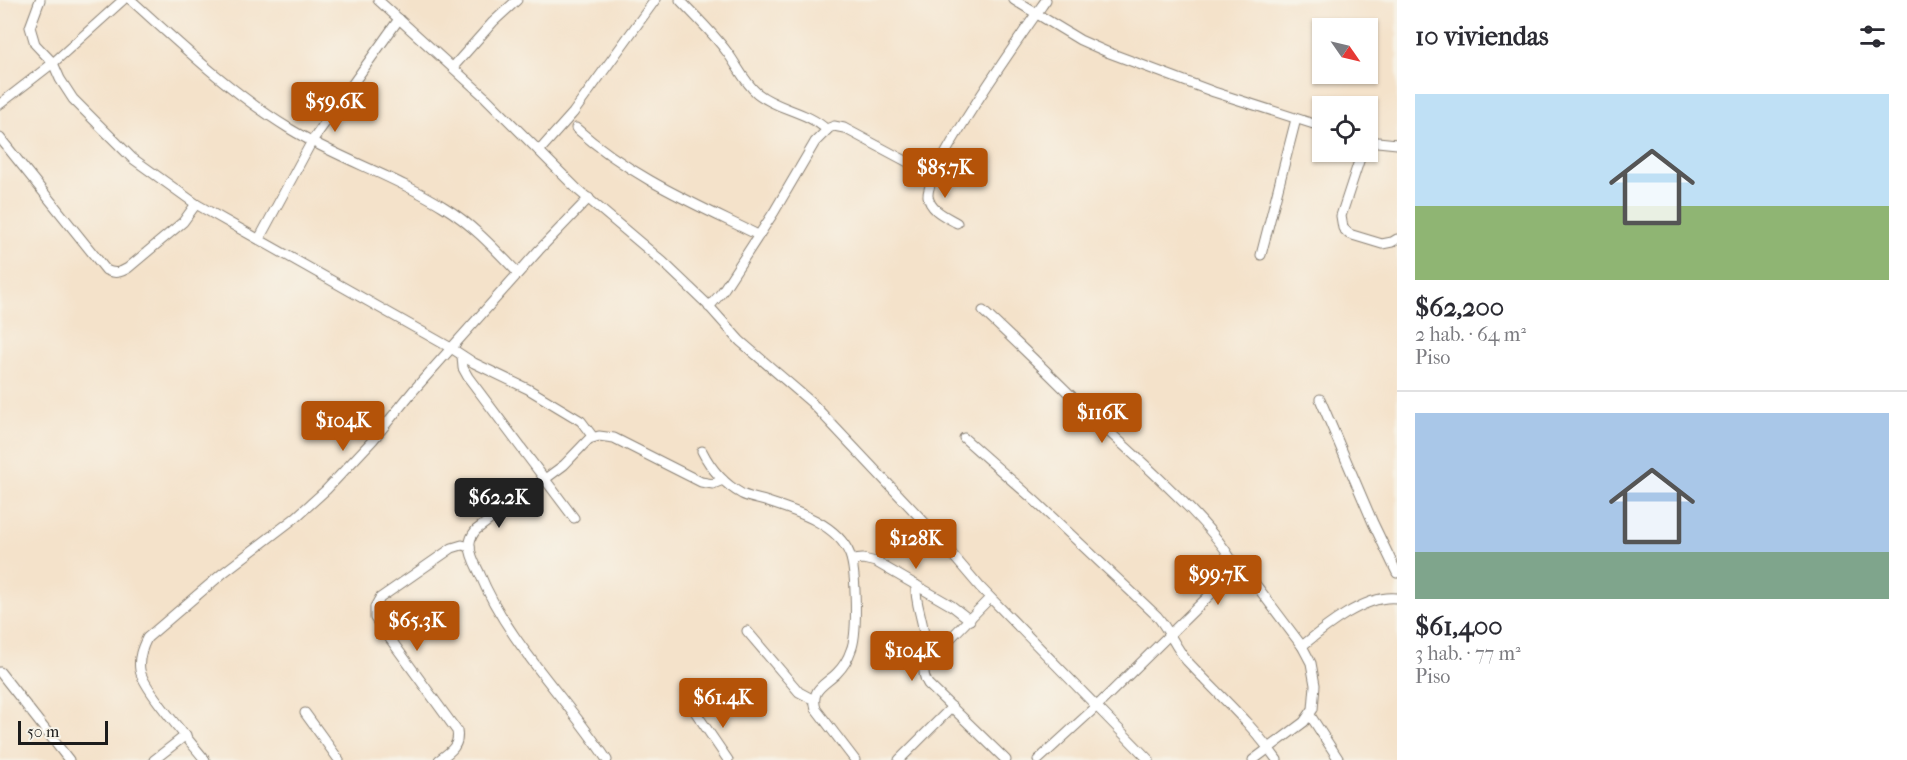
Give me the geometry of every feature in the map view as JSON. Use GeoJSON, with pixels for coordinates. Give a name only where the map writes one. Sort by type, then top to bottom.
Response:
{"type":"FeatureCollection","features":[{"type":"Feature","properties":{"kind":"street"},"geometry":{"type":"LineString","coordinates":[[39,0],[30,27],[38,50],[53,63],[73,99],[132,158],[196,204],[452,348],[485,369],[528,389],[581,421],[593,437]]}},
{"type":"Feature","properties":{"kind":"street"},"geometry":{"type":"LineString","coordinates":[[0,104],[53,63],[123,0]]}},
{"type":"Feature","properties":{"kind":"street"},"geometry":{"type":"LineString","coordinates":[[132,0],[230,88],[272,118],[352,162],[410,187],[446,208],[473,228],[518,273]]}},
{"type":"Feature","properties":{"kind":"street"},"geometry":{"type":"LineString","coordinates":[[378,0],[453,67],[589,198],[648,249],[709,307],[740,341],[790,382],[835,426],[927,525],[990,598],[1149,760]]}},
{"type":"Feature","properties":{"kind":"street"},"geometry":{"type":"LineString","coordinates":[[453,67],[517,0]]}},
{"type":"Feature","properties":{"kind":"street"},"geometry":{"type":"LineString","coordinates":[[539,151],[573,113],[655,0]]}},
{"type":"Feature","properties":{"kind":"street"},"geometry":{"type":"LineString","coordinates":[[680,0],[716,38],[750,86],[774,103],[812,118],[827,129]]}},
{"type":"Feature","properties":{"kind":"street"},"geometry":{"type":"LineString","coordinates":[[1014,0],[1080,40],[1107,52],[1214,92],[1312,124]]}},
{"type":"Feature","properties":{"kind":"street"},"geometry":{"type":"LineString","coordinates":[[957,223],[937,211],[931,204],[928,194],[934,174],[944,155],[1046,0]]}},
{"type":"Feature","properties":{"kind":"street"},"geometry":{"type":"LineString","coordinates":[[259,239],[312,141],[399,19]]}},
{"type":"Feature","properties":{"kind":"street"},"geometry":{"type":"LineString","coordinates":[[1261,255],[1296,119]]}},
{"type":"Feature","properties":{"kind":"street"},"geometry":{"type":"LineString","coordinates":[[709,307],[722,292],[789,188],[814,142],[827,129],[834,126],[844,128],[934,174]]}},
{"type":"Feature","properties":{"kind":"street"},"geometry":{"type":"LineString","coordinates":[[576,128],[609,156],[634,173],[758,235]]}},
{"type":"Feature","properties":{"kind":"street"},"geometry":{"type":"LineString","coordinates":[[0,138],[106,270],[110,272],[120,273],[128,268],[183,222],[196,204]]}},
{"type":"Feature","properties":{"kind":"street"},"geometry":{"type":"LineString","coordinates":[[1378,142],[1397,144]]}},
{"type":"Feature","properties":{"kind":"street"},"geometry":{"type":"LineString","coordinates":[[1359,162],[1341,216],[1343,228],[1353,236],[1382,244],[1397,239]]}},
{"type":"Feature","properties":{"kind":"street"},"geometry":{"type":"LineString","coordinates":[[205,760],[142,677],[140,657],[147,638],[223,573],[295,518],[326,490],[518,273],[589,198]]}},
{"type":"Feature","properties":{"kind":"street"},"geometry":{"type":"LineString","coordinates":[[983,310],[1185,505],[1234,562],[1236,574]]}},
{"type":"Feature","properties":{"kind":"street"},"geometry":{"type":"LineString","coordinates":[[462,356],[463,368],[468,377],[574,519]]}},
{"type":"Feature","properties":{"kind":"street"},"geometry":{"type":"LineString","coordinates":[[1320,399],[1397,573]]}},
{"type":"Feature","properties":{"kind":"street"},"geometry":{"type":"LineString","coordinates":[[607,760],[505,623],[482,579],[470,547],[471,537],[476,530],[571,459],[584,442],[593,437],[604,435],[614,438],[707,484],[723,480]]}},
{"type":"Feature","properties":{"kind":"street"},"geometry":{"type":"LineString","coordinates":[[964,438],[1156,616],[1186,660],[1237,711],[1277,760]]}},
{"type":"Feature","properties":{"kind":"street"},"geometry":{"type":"LineString","coordinates":[[702,451],[707,462],[723,480],[745,495],[796,512],[829,529],[842,541],[852,560],[854,643],[843,665],[819,687],[814,700],[816,709],[855,760]]}},
{"type":"Feature","properties":{"kind":"street"},"geometry":{"type":"LineString","coordinates":[[439,760],[456,746],[457,731],[375,618],[374,612],[380,598],[452,548],[462,545],[470,547]]}},
{"type":"Feature","properties":{"kind":"street"},"geometry":{"type":"LineString","coordinates":[[852,560],[863,559],[876,562],[952,606],[970,620]]}},
{"type":"Feature","properties":{"kind":"street"},"geometry":{"type":"LineString","coordinates":[[1038,760],[1097,706],[1226,579],[1236,574],[1246,575],[1253,581],[1302,646],[1311,663],[1315,685],[1314,703],[1310,715],[1298,727],[1252,760]]}},
{"type":"Feature","properties":{"kind":"street"},"geometry":{"type":"LineString","coordinates":[[915,585],[923,630],[922,652],[926,662],[925,679],[1006,760]]}},
{"type":"Feature","properties":{"kind":"street"},"geometry":{"type":"LineString","coordinates":[[926,662],[990,598]]}},
{"type":"Feature","properties":{"kind":"street"},"geometry":{"type":"LineString","coordinates":[[1302,646],[1326,627],[1364,605],[1379,599],[1397,598]]}},
{"type":"Feature","properties":{"kind":"street"},"geometry":{"type":"LineString","coordinates":[[747,631],[800,692],[814,700]]}},
{"type":"Feature","properties":{"kind":"street"},"geometry":{"type":"LineString","coordinates":[[0,672],[69,760]]}},
{"type":"Feature","properties":{"kind":"street"},"geometry":{"type":"LineString","coordinates":[[899,760],[952,707]]}},
{"type":"Feature","properties":{"kind":"street"},"geometry":{"type":"LineString","coordinates":[[305,713],[339,760]]}},
{"type":"Feature","properties":{"kind":"street"},"geometry":{"type":"LineString","coordinates":[[696,713],[728,760]]}},
{"type":"Feature","properties":{"kind":"street"},"geometry":{"type":"LineString","coordinates":[[1310,715],[1339,760]]}},
{"type":"Feature","properties":{"kind":"street"},"geometry":{"type":"LineString","coordinates":[[154,760],[186,735]]}}]}
